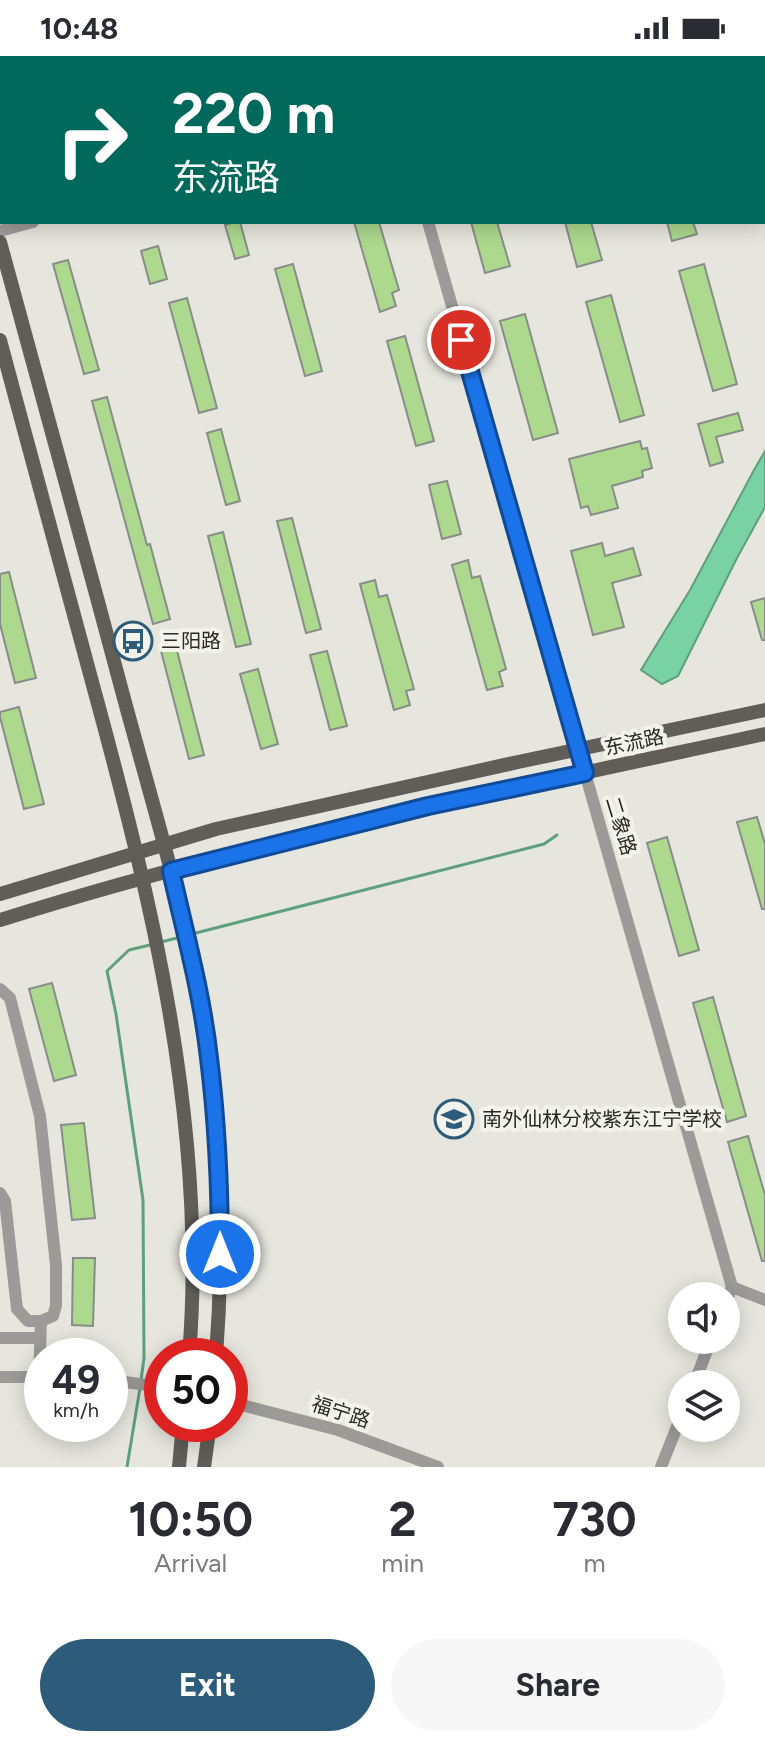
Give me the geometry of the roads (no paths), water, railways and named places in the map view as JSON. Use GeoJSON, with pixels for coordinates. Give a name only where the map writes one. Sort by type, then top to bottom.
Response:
{"type":"FeatureCollection","features":[{"type":"Feature","properties":{"kind":"main road"},"geometry":{"type":"LineString","coordinates":[[0,242],[164,844],[192,958],[209,1057],[215,1121],[220,1209],[217,1338]]}},
{"type":"Feature","properties":{"kind":"main road"},"geometry":{"type":"LineString","coordinates":[[0,340],[120,783],[161,969],[178,1064],[191,1198],[190,1338]]}},
{"type":"Feature","properties":{"kind":"main road","name":"东流路"},"geometry":{"type":"LineString","coordinates":[[0,894],[216,829],[765,710]]}},
{"type":"Feature","properties":{"kind":"main road","name":"东流路"},"geometry":{"type":"LineString","coordinates":[[0,920],[92,891],[428,806],[765,734]]}},
{"type":"Feature","properties":{"kind":"main road"},"geometry":{"type":"LineString","coordinates":[[191,1285],[197,1302],[206,1305],[212,1303],[220,1291]]}},
{"type":"Feature","properties":{"kind":"main road"},"geometry":{"type":"LineString","coordinates":[[179,1467],[181,1442]]}},
{"type":"Feature","properties":{"kind":"main road"},"geometry":{"type":"LineString","coordinates":[[204,1467],[207,1442]]}},
{"type":"Feature","properties":{"kind":"street"},"geometry":{"type":"LineString","coordinates":[[0,231],[26,224]]}},
{"type":"Feature","properties":{"kind":"street","name":"二象路"},"geometry":{"type":"LineString","coordinates":[[429,224],[731,1282]]}},
{"type":"Feature","properties":{"kind":"street"},"geometry":{"type":"LineString","coordinates":[[0,989],[10,998],[40,1116],[56,1265],[56,1306],[53,1316],[41,1321],[28,1321],[17,1309],[5,1201],[0,1193]]}},
{"type":"Feature","properties":{"kind":"street"},"geometry":{"type":"LineString","coordinates":[[740,1290],[765,1300]]}},
{"type":"Feature","properties":{"kind":"street"},"geometry":{"type":"LineString","coordinates":[[40,1338],[41,1321]]}},
{"type":"Feature","properties":{"kind":"street"},"geometry":{"type":"LineString","coordinates":[[0,1338],[24,1338]]}},
{"type":"Feature","properties":{"kind":"street"},"geometry":{"type":"LineString","coordinates":[[0,1377],[24,1377]]}},
{"type":"Feature","properties":{"kind":"street","name":"福宁路"},"geometry":{"type":"LineString","coordinates":[[248,1407],[338,1430],[438,1467]]}},
{"type":"Feature","properties":{"kind":"street"},"geometry":{"type":"LineString","coordinates":[[661,1467],[671,1442]]}},
{"type":"Feature","properties":{"kind":"waterway"},"geometry":{"type":"LineString","coordinates":[[192,934],[544,844],[557,835]]}},
{"type":"Feature","properties":{"kind":"waterway"},"geometry":{"type":"LineString","coordinates":[[161,942],[181,937]]}},
{"type":"Feature","properties":{"kind":"waterway"},"geometry":{"type":"LineString","coordinates":[[141,1380],[144,1358],[143,1200],[107,971],[129,950],[150,945]]}},
{"type":"Feature","properties":{"kind":"waterway"},"geometry":{"type":"LineString","coordinates":[[127,1467],[140,1388]]}},
{"type":"Feature","properties":{"kind":"place","name":"三阳路"},"geometry":{"type":"Point","coordinates":[133,641]}},
{"type":"Feature","properties":{"kind":"place","name":"南外仙林分校紫东江宁学校"},"geometry":{"type":"Point","coordinates":[454,1119]}}]}
